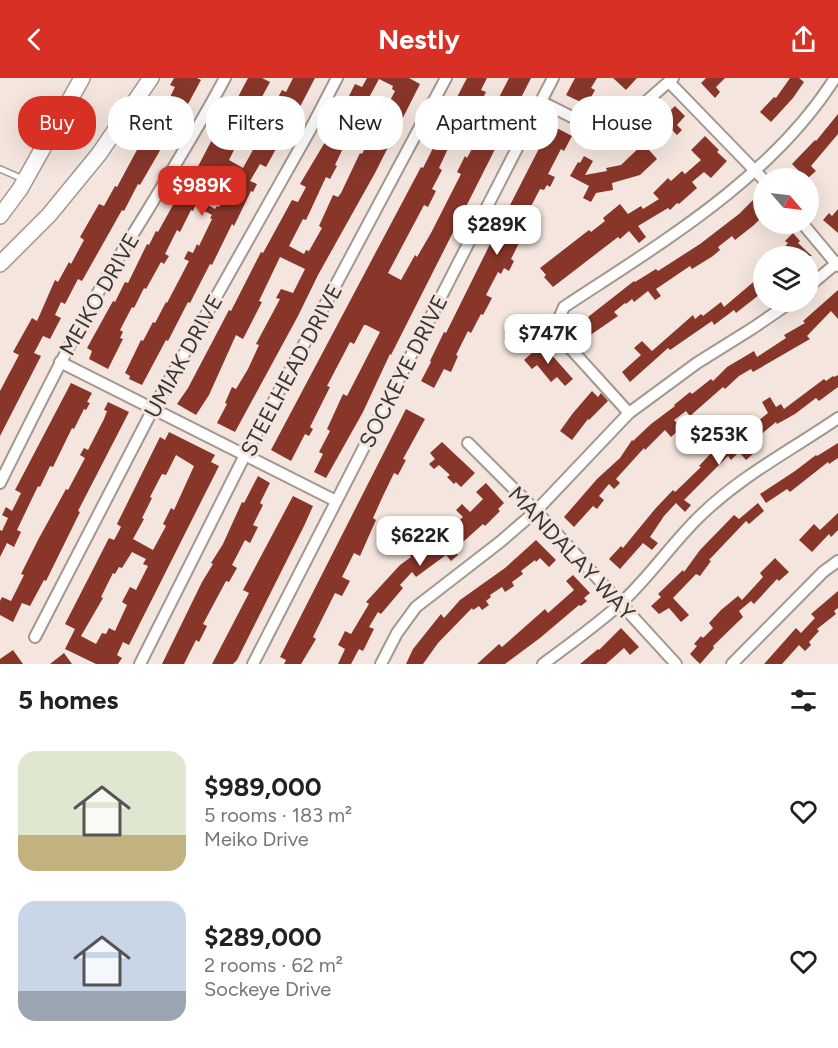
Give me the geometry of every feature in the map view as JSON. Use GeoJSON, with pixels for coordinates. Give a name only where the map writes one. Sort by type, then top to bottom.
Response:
{"type":"FeatureCollection","features":[{"type":"Feature","properties":{"kind":"main road"},"geometry":{"type":"LineString","coordinates":[[0,216],[25,180],[82,78]]}},
{"type":"Feature","properties":{"kind":"main road"},"geometry":{"type":"LineString","coordinates":[[0,264],[48,215],[99,154],[150,78]]}},
{"type":"Feature","properties":{"kind":"street","name":"MEIKO DRIVE"},"geometry":{"type":"LineString","coordinates":[[0,483],[60,363],[108,276],[225,78]]}},
{"type":"Feature","properties":{"kind":"street","name":"UMIAK DRIVE"},"geometry":{"type":"LineString","coordinates":[[35,637],[153,409],[310,130],[336,78]]}},
{"type":"Feature","properties":{"kind":"street","name":"STEELHEAD DRIVE"},"geometry":{"type":"LineString","coordinates":[[140,664],[245,455],[446,78]]}},
{"type":"Feature","properties":{"kind":"street","name":"SOCKEYE DRIVE"},"geometry":{"type":"LineString","coordinates":[[545,96],[553,78]]}},
{"type":"Feature","properties":{"kind":"street"},"geometry":{"type":"LineString","coordinates":[[757,168],[796,128],[835,78]]}},
{"type":"Feature","properties":{"kind":"street"},"geometry":{"type":"LineString","coordinates":[[558,110],[608,135],[670,80],[753,168]]}},
{"type":"Feature","properties":{"kind":"street","name":"SOCKEYE DRIVE"},"geometry":{"type":"LineString","coordinates":[[253,664],[517,150]]}},
{"type":"Feature","properties":{"kind":"street"},"geometry":{"type":"LineString","coordinates":[[629,413],[561,338],[557,323],[564,307],[677,233],[753,172]]}},
{"type":"Feature","properties":{"kind":"street"},"geometry":{"type":"LineString","coordinates":[[812,234],[837,264],[819,278]]}},
{"type":"Feature","properties":{"kind":"street"},"geometry":{"type":"LineString","coordinates":[[381,664],[397,633],[416,607],[536,512],[629,413],[697,363],[776,312]]}},
{"type":"Feature","properties":{"kind":"street"},"geometry":{"type":"LineString","coordinates":[[60,363],[336,501]]}},
{"type":"Feature","properties":{"kind":"street"},"geometry":{"type":"LineString","coordinates":[[543,664],[620,604],[699,517],[741,481],[838,418]]}},
{"type":"Feature","properties":{"kind":"street","name":"MANDALAY WAY"},"geometry":{"type":"LineString","coordinates":[[468,443],[536,512],[676,664]]}},
{"type":"Feature","properties":{"kind":"street"},"geometry":{"type":"LineString","coordinates":[[732,664],[789,605],[838,561]]}},
{"type":"Feature","properties":{"kind":"lane"},"geometry":{"type":"LineString","coordinates":[[0,169],[25,180]]}},
{"type":"Feature","properties":{"kind":"building"},"geometry":{"type":"Polygon","coordinates":[[[174,78],[201,80],[192,96],[170,96],[175,87],[170,85],[174,78]]]}},
{"type":"Feature","properties":{"kind":"building"},"geometry":{"type":"Polygon","coordinates":[[[248,78],[262,78],[270,82],[262,96],[239,96],[248,78]]]}},
{"type":"Feature","properties":{"kind":"building"},"geometry":{"type":"Polygon","coordinates":[[[293,78],[315,78],[305,97],[279,96],[282,90],[286,92],[293,78]]]}},
{"type":"Feature","properties":{"kind":"building"},"geometry":{"type":"Polygon","coordinates":[[[367,78],[409,78],[420,84],[403,118],[403,96],[392,96],[395,91],[392,89],[393,86],[379,79],[370,96],[349,96],[355,84],[362,87],[367,78]]]}},
{"type":"Feature","properties":{"kind":"building"},"geometry":{"type":"Polygon","coordinates":[[[467,78],[487,78],[481,90],[486,92],[484,96],[458,96],[467,78]]]}},
{"type":"Feature","properties":{"kind":"building"},"geometry":{"type":"Polygon","coordinates":[[[509,78],[531,78],[522,96],[500,96],[509,78]]]}},
{"type":"Feature","properties":{"kind":"building"},"geometry":{"type":"Polygon","coordinates":[[[575,78],[597,78],[591,88],[595,90],[592,96],[566,95],[575,78]]]}},
{"type":"Feature","properties":{"kind":"building"},"geometry":{"type":"Polygon","coordinates":[[[613,78],[637,78],[626,90],[613,78]]]}},
{"type":"Feature","properties":{"kind":"building"},"geometry":{"type":"Polygon","coordinates":[[[706,78],[725,78],[716,87],[720,92],[715,98],[701,83],[706,78]]]}},
{"type":"Feature","properties":{"kind":"building"},"geometry":{"type":"Polygon","coordinates":[[[790,78],[799,78],[804,82],[771,122],[760,112],[774,97],[776,98],[790,78]]]}},
{"type":"Feature","properties":{"kind":"building"},"geometry":{"type":"Polygon","coordinates":[[[675,106],[685,116],[677,125],[682,130],[677,135],[673,131],[673,108],[675,106]]]}},
{"type":"Feature","properties":{"kind":"building"},"geometry":{"type":"Polygon","coordinates":[[[838,114],[838,134],[811,166],[813,168],[796,168],[792,164],[816,141],[838,114]]]}},
{"type":"Feature","properties":{"kind":"building"},"geometry":{"type":"Polygon","coordinates":[[[558,129],[570,135],[564,151],[561,149],[548,174],[555,177],[550,187],[547,185],[544,190],[540,189],[527,214],[530,215],[518,238],[521,239],[511,259],[514,261],[509,271],[504,268],[501,274],[498,272],[486,295],[492,298],[483,315],[481,314],[471,333],[468,331],[456,355],[458,356],[451,372],[444,369],[434,388],[421,381],[495,234],[501,237],[511,213],[507,211],[538,150],[558,150],[558,129]]]}},
{"type":"Feature","properties":{"kind":"building"},"geometry":{"type":"Polygon","coordinates":[[[705,136],[727,161],[711,178],[704,172],[692,182],[697,188],[679,204],[677,203],[670,210],[668,208],[638,226],[646,237],[639,243],[629,231],[553,287],[540,268],[589,230],[591,232],[605,221],[603,218],[620,204],[628,214],[641,206],[643,209],[659,199],[653,193],[668,178],[671,181],[682,171],[685,174],[701,160],[691,150],[705,136]]]}},
{"type":"Feature","properties":{"kind":"building"},"geometry":{"type":"Polygon","coordinates":[[[137,150],[160,150],[124,211],[122,210],[82,281],[78,279],[65,304],[61,302],[55,315],[61,318],[50,339],[43,336],[34,353],[41,356],[0,436],[0,391],[19,355],[13,352],[32,318],[37,321],[55,280],[58,282],[69,262],[71,264],[84,240],[80,237],[99,204],[104,206],[115,186],[117,187],[137,150]]]}},
{"type":"Feature","properties":{"kind":"building"},"geometry":{"type":"Polygon","coordinates":[[[207,150],[234,150],[229,160],[243,168],[253,150],[275,150],[266,167],[260,164],[250,181],[257,184],[253,192],[251,191],[234,226],[232,224],[212,265],[210,264],[142,385],[129,379],[130,376],[125,373],[141,340],[143,341],[153,322],[155,323],[189,261],[184,259],[188,251],[193,253],[197,244],[199,246],[212,215],[195,206],[180,232],[177,230],[165,254],[169,256],[164,264],[161,262],[120,330],[123,332],[120,338],[123,339],[108,369],[89,359],[92,351],[87,348],[113,301],[115,302],[125,282],[128,283],[147,244],[149,245],[156,231],[158,232],[190,174],[193,176],[207,150]],[[218,171],[203,202],[215,209],[219,207],[234,179],[218,171]]]}},
{"type":"Feature","properties":{"kind":"building"},"geometry":{"type":"Polygon","coordinates":[[[320,150],[342,150],[330,179],[326,177],[306,220],[303,219],[289,246],[304,254],[306,250],[309,251],[322,228],[319,226],[333,195],[338,197],[341,193],[360,153],[362,154],[364,150],[387,150],[235,432],[217,423],[227,404],[225,403],[232,387],[236,389],[248,369],[259,345],[256,344],[280,299],[276,298],[281,289],[293,293],[305,269],[280,257],[259,301],[262,302],[243,339],[236,335],[209,395],[196,415],[177,404],[292,200],[298,202],[306,187],[300,184],[320,150]]]}},
{"type":"Feature","properties":{"kind":"building"},"geometry":{"type":"Polygon","coordinates":[[[432,150],[447,150],[439,168],[442,170],[432,189],[436,191],[428,207],[424,205],[388,273],[401,280],[431,233],[461,174],[457,172],[465,156],[467,158],[471,150],[495,150],[390,354],[363,412],[326,478],[314,472],[323,454],[319,452],[330,431],[327,429],[343,394],[347,396],[380,332],[364,325],[354,344],[350,342],[327,386],[330,387],[310,427],[313,429],[309,436],[305,434],[291,461],[271,450],[421,167],[423,168],[432,150]]]}},
{"type":"Feature","properties":{"kind":"building"},"geometry":{"type":"Polygon","coordinates":[[[637,150],[649,150],[657,159],[640,175],[612,183],[613,190],[596,193],[591,202],[583,198],[589,186],[570,176],[584,156],[593,161],[585,175],[607,171],[606,168],[621,165],[637,150]]]}},
{"type":"Feature","properties":{"kind":"building"},"geometry":{"type":"Polygon","coordinates":[[[753,200],[753,226],[735,240],[732,236],[718,247],[720,250],[713,256],[692,269],[690,266],[656,289],[661,296],[655,300],[648,291],[634,302],[632,299],[625,303],[614,312],[618,316],[589,336],[581,325],[588,317],[634,281],[656,269],[658,271],[700,244],[739,214],[753,200]]]}},
{"type":"Feature","properties":{"kind":"building"},"geometry":{"type":"Polygon","coordinates":[[[838,209],[838,233],[823,220],[829,213],[832,216],[838,209]]]}},
{"type":"Feature","properties":{"kind":"building"},"geometry":{"type":"Polygon","coordinates":[[[794,234],[801,246],[785,246],[788,243],[785,241],[794,234]]]}},
{"type":"Feature","properties":{"kind":"building"},"geometry":{"type":"Polygon","coordinates":[[[753,282],[753,300],[736,313],[734,310],[714,325],[712,321],[670,350],[668,348],[630,382],[622,372],[641,355],[634,348],[642,341],[652,351],[693,315],[695,319],[701,314],[703,316],[721,302],[724,307],[753,282]]]}},
{"type":"Feature","properties":{"kind":"building"},"geometry":{"type":"Polygon","coordinates":[[[838,290],[838,319],[831,311],[807,336],[810,339],[753,372],[751,369],[739,376],[690,416],[686,411],[674,420],[681,428],[671,437],[665,430],[645,450],[644,448],[616,479],[620,483],[614,489],[609,484],[599,496],[604,500],[597,509],[593,506],[574,527],[564,517],[597,479],[620,458],[632,440],[674,405],[711,379],[713,381],[727,367],[754,351],[757,357],[786,338],[784,335],[805,323],[803,321],[813,312],[819,312],[819,307],[838,290]]]}},
{"type":"Feature","properties":{"kind":"building"},"geometry":{"type":"Polygon","coordinates":[[[537,316],[537,339],[504,340],[504,330],[524,329],[523,317],[537,316]]]}},
{"type":"Feature","properties":{"kind":"building"},"geometry":{"type":"Polygon","coordinates":[[[542,344],[573,379],[565,386],[557,377],[551,382],[537,365],[532,369],[524,360],[542,344]]]}},
{"type":"Feature","properties":{"kind":"building"},"geometry":{"type":"Polygon","coordinates":[[[838,375],[838,387],[819,401],[816,398],[795,414],[777,424],[776,422],[747,446],[754,453],[746,460],[739,452],[731,460],[728,456],[684,500],[691,505],[685,512],[676,503],[650,537],[658,543],[652,550],[643,543],[620,569],[609,559],[621,546],[623,548],[673,490],[675,492],[701,467],[699,466],[712,452],[716,457],[727,446],[725,443],[730,439],[727,436],[732,431],[738,437],[768,413],[762,402],[770,397],[776,407],[781,404],[784,409],[824,379],[826,381],[838,375]]]}},
{"type":"Feature","properties":{"kind":"building"},"geometry":{"type":"Polygon","coordinates":[[[71,383],[92,393],[87,402],[90,403],[86,410],[84,409],[74,429],[72,428],[53,467],[50,466],[40,487],[38,486],[17,530],[21,532],[14,547],[7,543],[0,557],[0,530],[2,531],[8,518],[2,515],[6,507],[12,511],[21,493],[15,490],[71,383]]]}},
{"type":"Feature","properties":{"kind":"building"},"geometry":{"type":"Polygon","coordinates":[[[592,391],[598,397],[601,393],[608,401],[588,419],[572,440],[560,431],[592,391]]]}},
{"type":"Feature","properties":{"kind":"building"},"geometry":{"type":"Polygon","coordinates":[[[108,402],[129,412],[78,511],[80,512],[46,581],[44,580],[30,606],[22,603],[13,622],[0,615],[0,601],[2,597],[11,601],[38,540],[85,458],[80,455],[84,448],[88,450],[104,419],[107,411],[104,410],[108,402]]]}},
{"type":"Feature","properties":{"kind":"building"},"geometry":{"type":"Polygon","coordinates":[[[406,409],[425,419],[403,459],[406,460],[398,475],[394,473],[382,498],[373,518],[376,520],[360,556],[354,553],[342,577],[350,581],[342,596],[335,593],[313,637],[316,639],[301,664],[284,664],[286,660],[280,657],[406,409]]]}},
{"type":"Feature","properties":{"kind":"building"},"geometry":{"type":"Polygon","coordinates":[[[169,432],[215,455],[211,462],[219,466],[129,645],[123,642],[117,655],[122,658],[118,664],[96,664],[65,649],[75,629],[65,624],[109,538],[114,540],[121,527],[117,524],[160,437],[165,440],[169,432]],[[176,455],[166,475],[162,474],[150,497],[152,498],[142,518],[144,519],[133,539],[153,550],[166,526],[163,524],[171,508],[174,510],[194,466],[176,455]],[[132,552],[122,568],[119,567],[115,574],[113,573],[101,597],[103,598],[81,636],[96,644],[102,633],[106,634],[109,628],[115,631],[127,605],[122,602],[130,587],[136,590],[148,566],[143,564],[146,559],[132,552]]]}},
{"type":"Feature","properties":{"kind":"building"},"geometry":{"type":"Polygon","coordinates":[[[442,442],[475,473],[461,487],[447,477],[450,475],[439,465],[434,469],[429,464],[435,459],[430,453],[442,442]]]}},
{"type":"Feature","properties":{"kind":"building"},"geometry":{"type":"Polygon","coordinates":[[[838,443],[838,458],[829,464],[828,462],[790,492],[787,489],[766,503],[760,494],[816,455],[838,443]]]}},
{"type":"Feature","properties":{"kind":"building"},"geometry":{"type":"Polygon","coordinates":[[[258,476],[270,483],[260,503],[263,505],[253,525],[258,527],[250,543],[245,540],[232,565],[237,568],[229,582],[226,581],[203,624],[207,626],[199,642],[196,640],[184,664],[162,664],[242,502],[244,503],[258,476]]]}},
{"type":"Feature","properties":{"kind":"building"},"geometry":{"type":"Polygon","coordinates":[[[486,483],[504,503],[498,509],[500,511],[454,550],[458,555],[451,561],[446,555],[416,577],[412,572],[400,585],[403,588],[381,614],[378,612],[369,627],[374,629],[363,651],[359,649],[351,664],[338,664],[345,649],[338,645],[345,631],[351,634],[369,604],[366,602],[400,565],[411,557],[407,551],[432,532],[438,539],[463,517],[456,510],[462,504],[470,512],[483,499],[476,492],[486,483]]]}},
{"type":"Feature","properties":{"kind":"building"},"geometry":{"type":"Polygon","coordinates":[[[293,496],[313,506],[304,526],[237,660],[233,664],[212,664],[249,593],[243,590],[293,496]]]}},
{"type":"Feature","properties":{"kind":"building"},"geometry":{"type":"Polygon","coordinates":[[[758,503],[764,511],[749,524],[746,521],[709,560],[711,561],[700,576],[696,574],[673,598],[689,615],[681,622],[669,608],[659,614],[651,606],[661,597],[658,594],[683,570],[684,572],[700,550],[734,515],[739,519],[758,503]]]}},
{"type":"Feature","properties":{"kind":"building"},"geometry":{"type":"Polygon","coordinates":[[[838,513],[838,530],[831,537],[829,534],[812,552],[799,540],[814,524],[820,530],[838,513]]]}},
{"type":"Feature","properties":{"kind":"building"},"geometry":{"type":"Polygon","coordinates":[[[536,540],[556,560],[549,567],[540,558],[536,562],[535,560],[521,571],[523,574],[512,582],[514,586],[505,592],[502,587],[490,595],[491,597],[486,601],[489,605],[482,610],[479,606],[473,610],[472,608],[438,643],[423,664],[406,664],[413,649],[441,614],[444,618],[460,600],[505,568],[536,540]]]}},
{"type":"Feature","properties":{"kind":"building"},"geometry":{"type":"Polygon","coordinates":[[[775,558],[789,572],[779,581],[777,579],[754,604],[751,601],[739,611],[743,617],[713,646],[714,648],[700,664],[690,654],[697,646],[694,644],[713,628],[709,623],[721,610],[738,596],[742,600],[763,577],[760,573],[775,558]]]}},
{"type":"Feature","properties":{"kind":"building"},"geometry":{"type":"Polygon","coordinates":[[[573,575],[590,593],[584,598],[587,601],[505,664],[477,664],[499,644],[502,647],[545,609],[548,613],[574,590],[566,581],[573,575]]]}},
{"type":"Feature","properties":{"kind":"building"},"geometry":{"type":"Polygon","coordinates":[[[838,591],[838,608],[834,611],[836,614],[817,629],[819,631],[809,642],[811,645],[805,651],[799,645],[782,664],[764,664],[796,628],[801,633],[815,618],[811,614],[838,591]]]}},
{"type":"Feature","properties":{"kind":"building"},"geometry":{"type":"Polygon","coordinates":[[[621,628],[639,647],[630,655],[624,648],[606,664],[580,664],[599,650],[621,628]]]}},
{"type":"Feature","properties":{"kind":"building"},"geometry":{"type":"Polygon","coordinates":[[[13,650],[23,664],[0,664],[0,659],[13,650]]]}},
{"type":"Feature","properties":{"kind":"building"},"geometry":{"type":"Polygon","coordinates":[[[64,653],[72,664],[50,664],[64,653]]]}}]}
